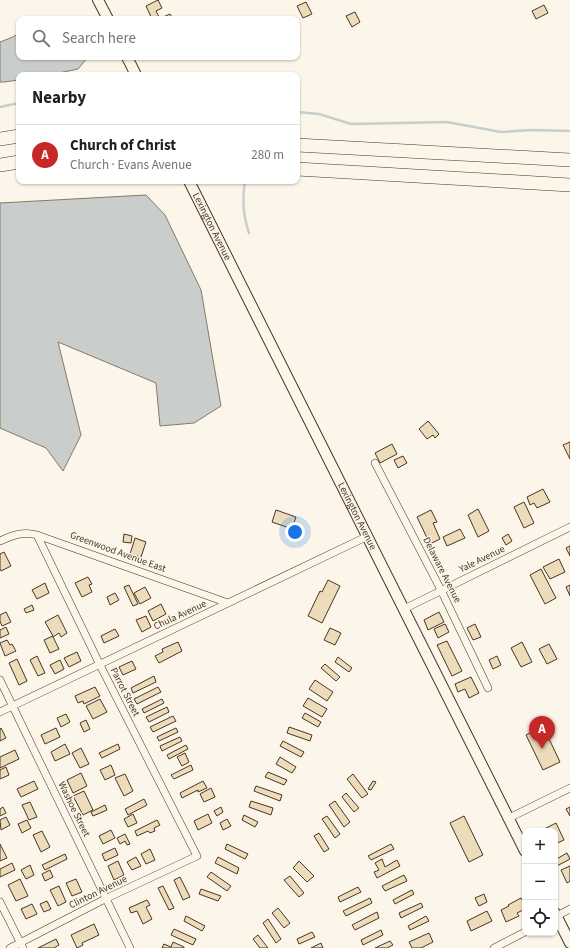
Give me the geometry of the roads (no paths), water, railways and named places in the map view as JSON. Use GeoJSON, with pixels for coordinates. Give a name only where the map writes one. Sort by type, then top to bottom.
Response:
{"type":"FeatureCollection","features":[{"type":"Feature","properties":{"kind":"highway"},"geometry":{"type":"LineString","coordinates":[[0,139],[16,136]]}},
{"type":"Feature","properties":{"kind":"highway"},"geometry":{"type":"LineString","coordinates":[[300,145],[570,160]]}},
{"type":"Feature","properties":{"kind":"highway"},"geometry":{"type":"LineString","coordinates":[[0,164],[16,162]]}},
{"type":"Feature","properties":{"kind":"highway"},"geometry":{"type":"LineString","coordinates":[[300,169],[570,185]]}},
{"type":"Feature","properties":{"kind":"street"},"geometry":{"type":"LineString","coordinates":[[98,0],[106,16]]}},
{"type":"Feature","properties":{"kind":"street"},"geometry":{"type":"LineString","coordinates":[[128,60],[134,72]]}},
{"type":"Feature","properties":{"kind":"street","name":"Lexington Avenue"},"geometry":{"type":"LineString","coordinates":[[190,184],[368,536],[522,846]]}},
{"type":"Feature","properties":{"kind":"street","name":"Delaware Avenue"},"geometry":{"type":"LineString","coordinates":[[375,463],[441,590],[488,688]]}},
{"type":"Feature","properties":{"kind":"street","name":"Yale Avenue"},"geometry":{"type":"LineString","coordinates":[[404,609],[570,527]]}},
{"type":"Feature","properties":{"kind":"street","name":"Greenwood Avenue East"},"geometry":{"type":"LineString","coordinates":[[0,541],[12,535],[28,532],[66,544],[228,603]]}},
{"type":"Feature","properties":{"kind":"street","name":"Parrot Street"},"geometry":{"type":"LineString","coordinates":[[37,535],[100,665],[197,856]]}},
{"type":"Feature","properties":{"kind":"street","name":"Chula Avenue"},"geometry":{"type":"LineString","coordinates":[[0,712],[368,536]]}},
{"type":"Feature","properties":{"kind":"street","name":"Washoe Street"},"geometry":{"type":"LineString","coordinates":[[0,680],[130,948]]}},
{"type":"Feature","properties":{"kind":"street"},"geometry":{"type":"LineString","coordinates":[[509,818],[570,788]]}},
{"type":"Feature","properties":{"kind":"street","name":"Clinton Avenue"},"geometry":{"type":"LineString","coordinates":[[10,948],[22,945],[107,898],[197,856]]}},
{"type":"Feature","properties":{"kind":"street"},"geometry":{"type":"LineString","coordinates":[[0,902],[22,945]]}},
{"type":"Feature","properties":{"kind":"street"},"geometry":{"type":"LineString","coordinates":[[558,914],[570,909]]}},
{"type":"Feature","properties":{"kind":"street"},"geometry":{"type":"LineString","coordinates":[[558,919],[570,944]]}},
{"type":"Feature","properties":{"kind":"street"},"geometry":{"type":"LineString","coordinates":[[494,948],[522,934]]}},
{"type":"Feature","properties":{"kind":"waterway"},"geometry":{"type":"LineString","coordinates":[[0,107],[16,104]]}},
{"type":"Feature","properties":{"kind":"waterway"},"geometry":{"type":"LineString","coordinates":[[300,112],[319,114],[351,124],[447,122],[501,132],[532,130],[570,131]]}},
{"type":"Feature","properties":{"kind":"waterway"},"geometry":{"type":"LineString","coordinates":[[245,184],[245,220],[249,233]]}},
{"type":"Feature","properties":{"kind":"place","name":"Church of Christ"},"geometry":{"type":"Point","coordinates":[542,749]}}]}
